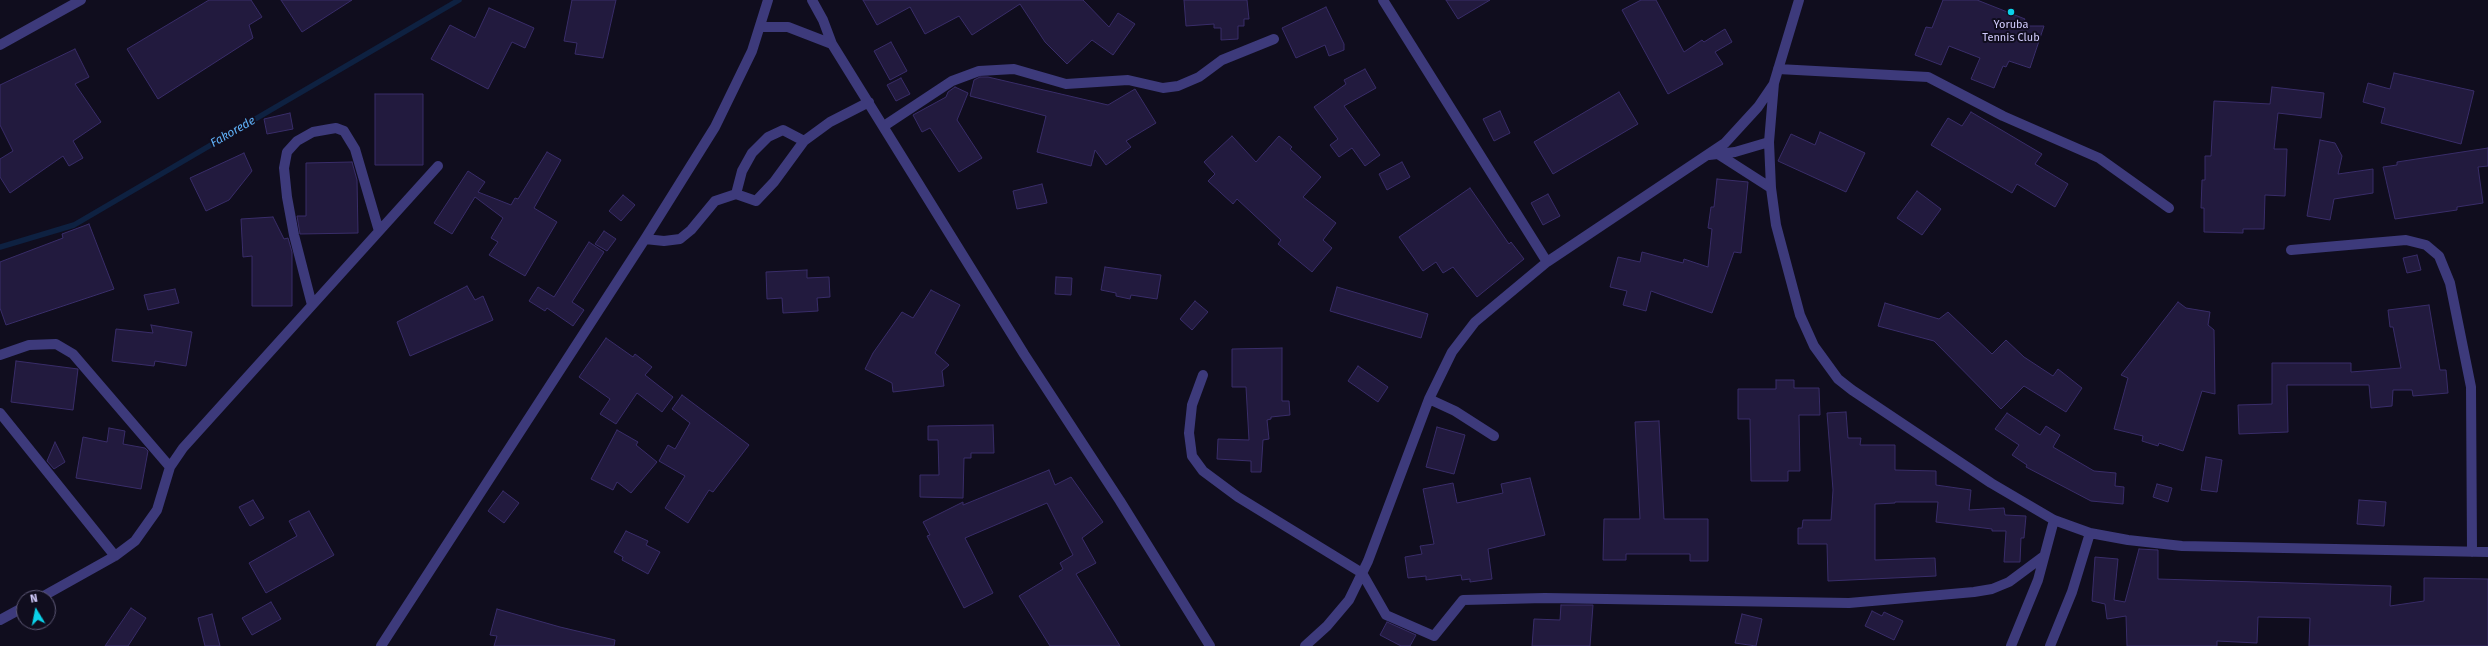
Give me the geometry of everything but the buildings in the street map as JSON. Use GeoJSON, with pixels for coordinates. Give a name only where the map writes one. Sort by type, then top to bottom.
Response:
{"type":"FeatureCollection","features":[{"type":"Feature","properties":{"kind":"street"},"geometry":{"type":"LineString","coordinates":[[0,45],[81,0]]}},
{"type":"Feature","properties":{"kind":"street"},"geometry":{"type":"LineString","coordinates":[[381,646],[645,239],[715,127],[752,51],[761,27],[768,0]]}},
{"type":"Feature","properties":{"kind":"street"},"geometry":{"type":"LineString","coordinates":[[812,0],[824,20],[832,44],[1024,354],[1120,501],[1210,646]]}},
{"type":"Feature","properties":{"kind":"street"},"geometry":{"type":"LineString","coordinates":[[1383,0],[1547,262]]}},
{"type":"Feature","properties":{"kind":"street"},"geometry":{"type":"LineString","coordinates":[[1799,0],[1774,83],[1769,142],[1771,188],[1778,232],[1800,315],[1814,346],[1838,379],[1868,402],[1991,483],[2054,520],[2090,533],[2128,540],[2182,546],[2488,552]]}},
{"type":"Feature","properties":{"kind":"street"},"geometry":{"type":"LineString","coordinates":[[761,27],[788,27],[832,44]]}},
{"type":"Feature","properties":{"kind":"street"},"geometry":{"type":"LineString","coordinates":[[884,126],[952,81],[979,71],[1014,69],[1066,84],[1128,80],[1163,88],[1178,86],[1199,78],[1222,60],[1274,39]]}},
{"type":"Feature","properties":{"kind":"street"},"geometry":{"type":"LineString","coordinates":[[1778,69],[1928,77],[2003,116],[2099,158],[2169,208]]}},
{"type":"Feature","properties":{"kind":"street"},"geometry":{"type":"LineString","coordinates":[[1305,646],[1327,626],[1348,600],[1362,573],[1429,398],[1452,352],[1475,322],[1547,262],[1725,143],[1742,127],[1774,83]]}},
{"type":"Feature","properties":{"kind":"street"},"geometry":{"type":"LineString","coordinates":[[645,239],[664,241],[680,239],[691,230],[715,201],[736,194],[756,201],[774,182],[804,141],[830,122],[869,102]]}},
{"type":"Feature","properties":{"kind":"street"},"geometry":{"type":"LineString","coordinates":[[312,305],[294,235],[285,182],[284,168],[287,152],[297,141],[313,132],[330,128],[336,128],[344,131],[355,149],[379,231]]}},
{"type":"Feature","properties":{"kind":"street"},"geometry":{"type":"LineString","coordinates":[[736,194],[742,171],[752,153],[768,137],[783,130],[804,141]]}},
{"type":"Feature","properties":{"kind":"street"},"geometry":{"type":"LineString","coordinates":[[1707,155],[1749,149],[1769,142]]}},
{"type":"Feature","properties":{"kind":"street"},"geometry":{"type":"LineString","coordinates":[[1718,154],[1771,188]]}},
{"type":"Feature","properties":{"kind":"street"},"geometry":{"type":"LineString","coordinates":[[54,590],[115,556],[135,541],[157,510],[170,467],[183,448],[438,166]]}},
{"type":"Feature","properties":{"kind":"street"},"geometry":{"type":"LineString","coordinates":[[2291,250],[2406,240],[2426,245],[2439,256],[2450,282],[2471,387],[2472,552]]}},
{"type":"Feature","properties":{"kind":"street"},"geometry":{"type":"LineString","coordinates":[[0,354],[30,345],[56,344],[73,354],[170,467]]}},
{"type":"Feature","properties":{"kind":"street"},"geometry":{"type":"LineString","coordinates":[[1203,375],[1192,405],[1189,433],[1192,456],[1203,471],[1238,497],[1362,573],[1386,615],[1434,636],[1463,600],[1545,598],[1856,602],[1974,592],[1992,589],[2009,582],[2044,556]]}},
{"type":"Feature","properties":{"kind":"street"},"geometry":{"type":"LineString","coordinates":[[1429,398],[1455,410],[1494,436]]}},
{"type":"Feature","properties":{"kind":"street"},"geometry":{"type":"LineString","coordinates":[[0,413],[115,556]]}},
{"type":"Feature","properties":{"kind":"street"},"geometry":{"type":"LineString","coordinates":[[2011,646],[2038,580],[2054,520]]}},
{"type":"Feature","properties":{"kind":"street"},"geometry":{"type":"LineString","coordinates":[[2050,646],[2072,592],[2090,533]]}},
{"type":"Feature","properties":{"kind":"street"},"geometry":{"type":"LineString","coordinates":[[0,620],[16,611]]}},
{"type":"Feature","properties":{"kind":"waterway","name":"Fakorede"},"geometry":{"type":"LineString","coordinates":[[0,247],[74,225],[459,0]]}},
{"type":"Feature","properties":{"kind":"place","name":"Yoruba Tennis Club"},"geometry":{"type":"Point","coordinates":[2011,12]}}]}
